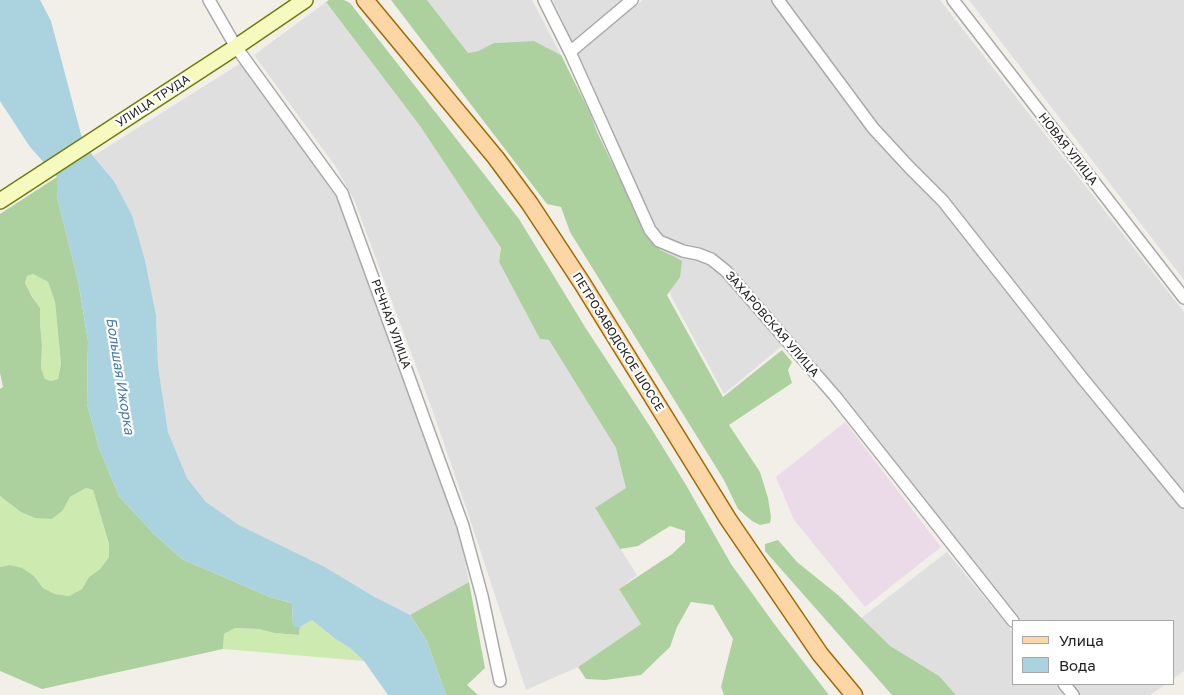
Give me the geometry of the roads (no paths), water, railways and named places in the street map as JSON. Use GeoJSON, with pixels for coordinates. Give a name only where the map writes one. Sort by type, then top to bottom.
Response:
{"type":"FeatureCollection","features":[{"type":"Feature","properties":{"kind":"main road","name":"УЛИЦА ТРУДА"},"geometry":{"type":"LineString","coordinates":[[0,200],[305,0]]}},
{"type":"Feature","properties":{"kind":"main road","name":"ПЕТРОЗАВОДСКОЕ ШОССЕ"},"geometry":{"type":"LineString","coordinates":[[365,0],[496,158],[530,204],[582,283],[728,519],[820,654],[854,695]]}},
{"type":"Feature","properties":{"kind":"street","name":"РЕЧНАЯ УЛИЦА"},"geometry":{"type":"LineString","coordinates":[[209,0],[236,47],[342,193],[463,526],[482,596],[500,681]]}},
{"type":"Feature","properties":{"kind":"street","name":"ЗАХАРОВСКАЯ УЛИЦА"},"geometry":{"type":"LineString","coordinates":[[544,0],[570,52],[650,230],[659,241],[710,259],[726,271],[835,396],[1012,620]]}},
{"type":"Feature","properties":{"kind":"street"},"geometry":{"type":"LineString","coordinates":[[570,52],[632,0]]}},
{"type":"Feature","properties":{"kind":"street"},"geometry":{"type":"LineString","coordinates":[[778,0],[873,128],[909,168],[944,201],[1083,379],[1184,502]]}},
{"type":"Feature","properties":{"kind":"street","name":"НОВАЯ УЛИЦА"},"geometry":{"type":"LineString","coordinates":[[953,0],[1184,298]]}},
{"type":"Feature","properties":{"kind":"street"},"geometry":{"type":"LineString","coordinates":[[1065,685],[1073,695]]}},
{"type":"Feature","properties":{"kind":"water","name":"Большая Ижорка"},"geometry":{"type":"Polygon","coordinates":[[[0,0],[40,0],[51,21],[82,138],[93,156],[114,181],[132,215],[145,260],[156,315],[158,366],[168,432],[187,478],[206,502],[239,525],[325,567],[373,596],[410,615],[426,639],[446,695],[388,695],[364,661],[350,648],[312,620],[300,627],[293,627],[292,603],[270,597],[182,559],[154,534],[119,496],[99,448],[87,404],[88,341],[78,280],[57,196],[57,177],[30,147],[0,101],[0,0]]]}}]}
